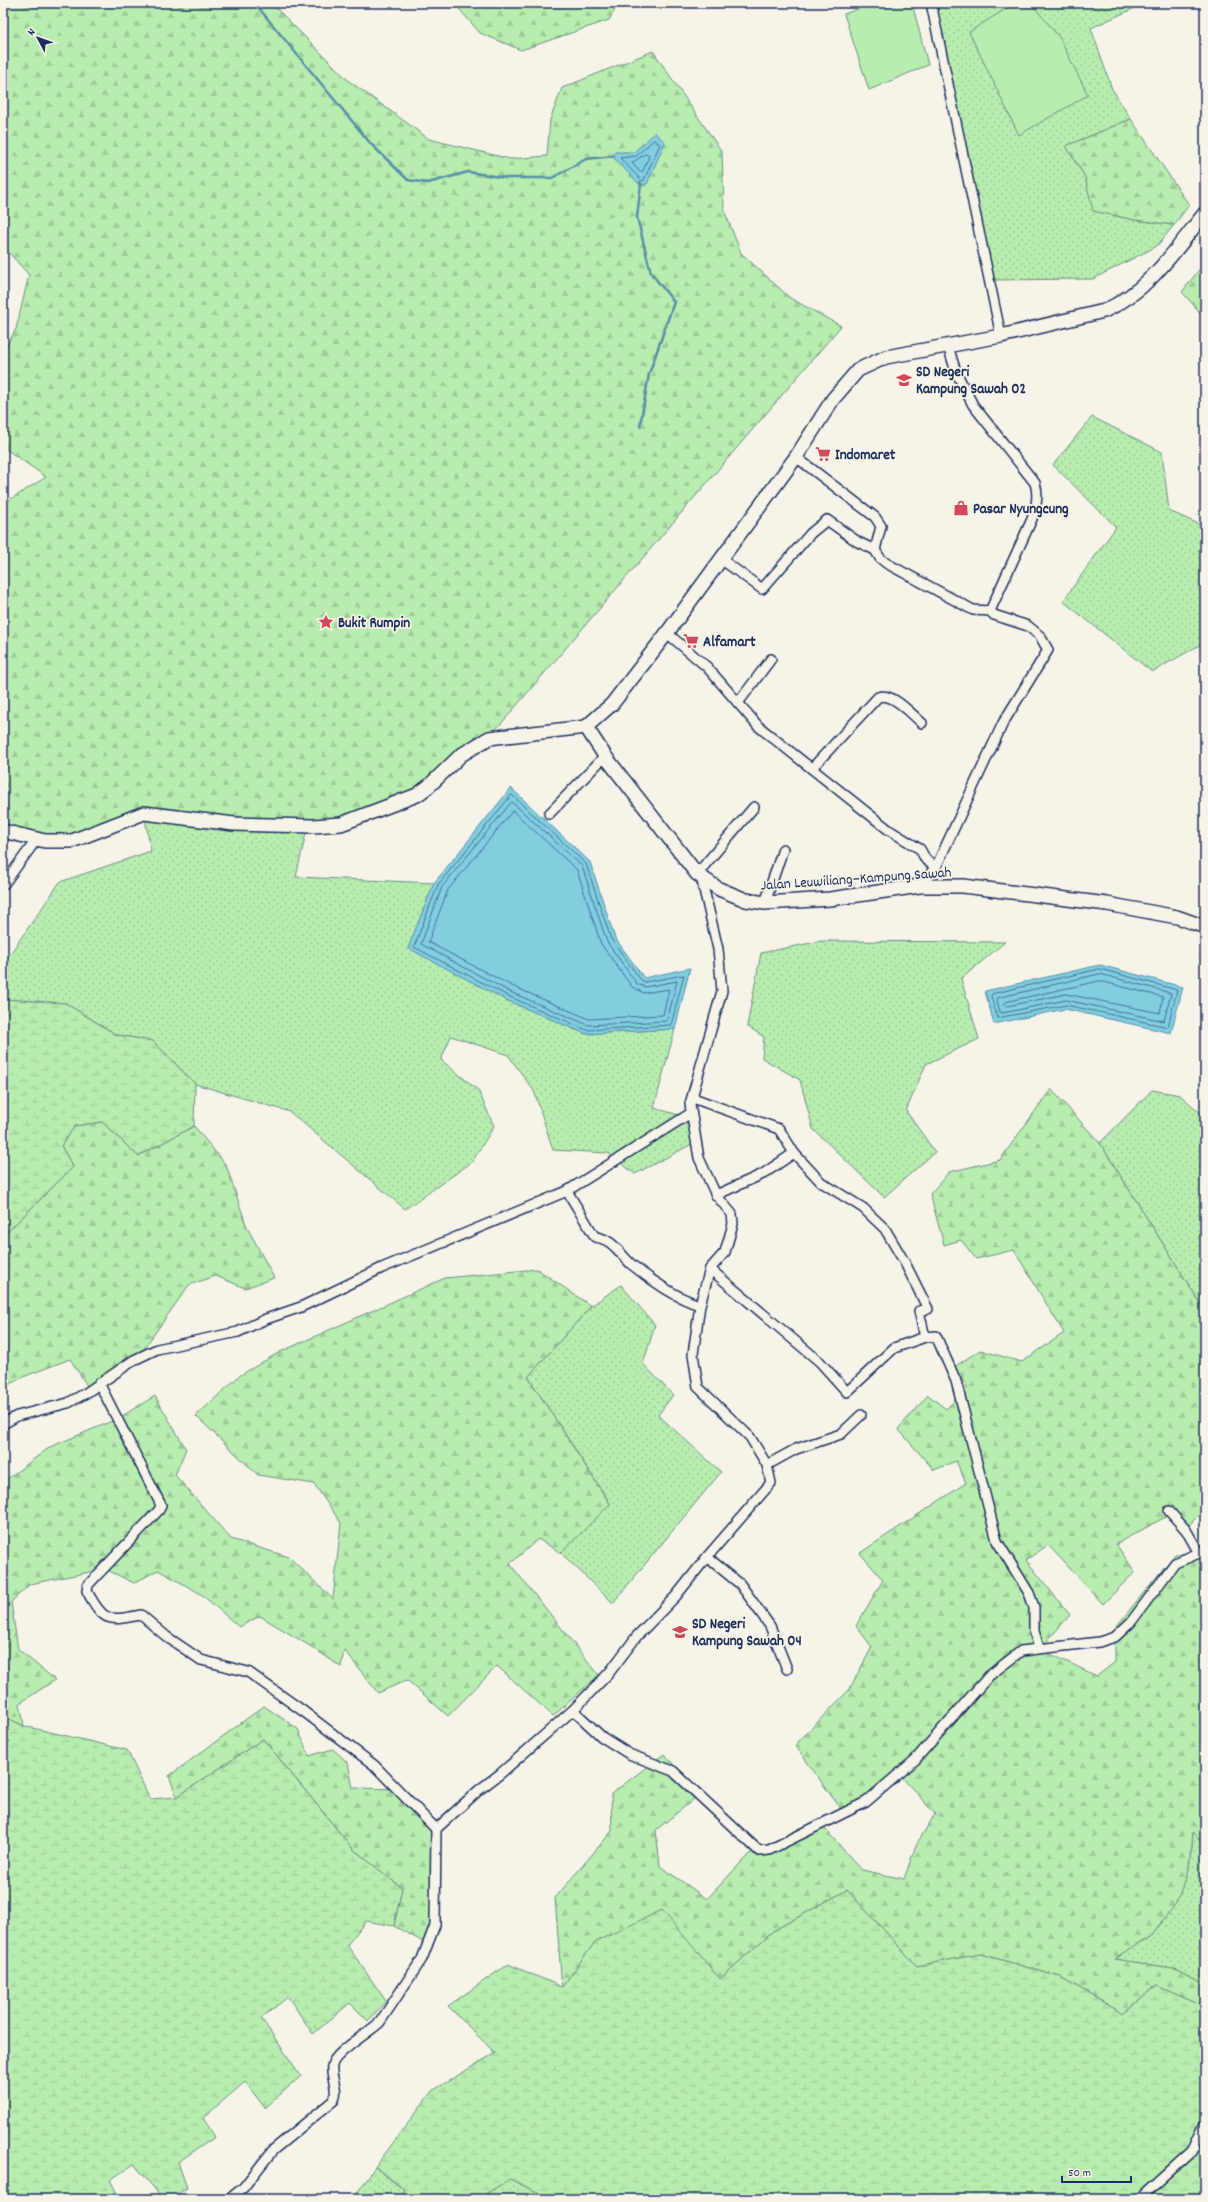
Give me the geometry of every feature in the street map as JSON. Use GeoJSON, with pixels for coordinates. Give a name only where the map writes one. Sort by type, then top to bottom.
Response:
{"type":"FeatureCollection","features":[{"type":"Feature","properties":{"kind":"main road"},"geometry":{"type":"LineString","coordinates":[[3,830],[36,839],[55,842],[72,841],[144,814],[234,824],[313,826],[341,824],[417,795],[429,786],[461,755],[489,738],[586,727],[612,704],[667,633],[796,457],[833,399],[858,370],[886,357],[1001,336],[1087,317],[1120,304],[1151,279],[1205,213]]}},
{"type":"Feature","properties":{"kind":"main road","name":"Jalan Leuwiliang–Kampung Sawah"},"geometry":{"type":"LineString","coordinates":[[586,727],[605,756],[699,876],[719,889],[746,900],[764,903],[830,899],[920,886],[964,886],[1107,904],[1177,917],[1205,927]]}},
{"type":"Feature","properties":{"kind":"street"},"geometry":{"type":"LineString","coordinates":[[931,3],[1001,336]]}},
{"type":"Feature","properties":{"kind":"street"},"geometry":{"type":"LineString","coordinates":[[948,346],[956,372],[973,405],[1035,483],[1037,490],[1037,503],[1032,519],[990,611]]}},
{"type":"Feature","properties":{"kind":"street"},"geometry":{"type":"LineString","coordinates":[[796,457],[875,517],[881,526],[875,550]]}},
{"type":"Feature","properties":{"kind":"street"},"geometry":{"type":"LineString","coordinates":[[721,559],[762,589],[811,533],[827,520],[858,542],[875,550],[880,558],[886,563],[973,610],[990,611],[994,615],[1028,626],[1040,636],[1048,650],[1003,723],[936,867],[920,886]]}},
{"type":"Feature","properties":{"kind":"street"},"geometry":{"type":"LineString","coordinates":[[667,633],[707,667],[758,726],[890,830],[920,849],[926,860],[936,867]]}},
{"type":"Feature","properties":{"kind":"street"},"geometry":{"type":"LineString","coordinates":[[738,703],[771,659]]}},
{"type":"Feature","properties":{"kind":"street"},"geometry":{"type":"LineString","coordinates":[[812,768],[878,697],[884,695],[891,697],[922,723]]}},
{"type":"Feature","properties":{"kind":"street"},"geometry":{"type":"LineString","coordinates":[[549,814],[605,756]]}},
{"type":"Feature","properties":{"kind":"street"},"geometry":{"type":"LineString","coordinates":[[436,1830],[479,1790],[500,1774],[573,1710],[609,1673],[637,1636],[676,1596],[707,1556],[771,1483],[767,1465],[750,1437],[698,1387],[693,1354],[700,1304],[710,1268],[725,1252],[733,1224],[732,1214],[716,1195],[699,1158],[690,1104],[722,991],[718,949],[699,876],[754,807]]}},
{"type":"Feature","properties":{"kind":"street"},"geometry":{"type":"LineString","coordinates":[[3,885],[36,839]]}},
{"type":"Feature","properties":{"kind":"street"},"geometry":{"type":"LineString","coordinates":[[764,903],[783,849]]}},
{"type":"Feature","properties":{"kind":"street"},"geometry":{"type":"LineString","coordinates":[[692,1098],[779,1129],[794,1153],[821,1182],[864,1208],[885,1229],[905,1263],[928,1309],[919,1311],[925,1337]]}},
{"type":"Feature","properties":{"kind":"street"},"geometry":{"type":"LineString","coordinates":[[3,1424],[17,1416],[40,1412],[68,1403],[86,1393],[134,1360],[157,1349],[238,1332],[266,1319],[301,1307],[382,1268],[567,1191],[691,1113]]}},
{"type":"Feature","properties":{"kind":"street"},"geometry":{"type":"LineString","coordinates":[[716,1195],[763,1174],[794,1153]]}},
{"type":"Feature","properties":{"kind":"street"},"geometry":{"type":"LineString","coordinates":[[567,1191],[595,1237],[606,1238],[631,1264],[686,1301],[700,1304]]}},
{"type":"Feature","properties":{"kind":"street"},"geometry":{"type":"LineString","coordinates":[[710,1268],[820,1362],[847,1392],[894,1348],[925,1337],[936,1336],[956,1381],[997,1541],[1029,1593],[1034,1607],[1034,1631],[1039,1648]]}},
{"type":"Feature","properties":{"kind":"street"},"geometry":{"type":"LineString","coordinates":[[99,1383],[161,1505],[159,1510],[88,1585],[87,1591],[92,1600],[107,1618],[112,1620],[141,1615],[201,1660],[248,1672],[374,1764],[436,1830],[435,1925],[422,1959],[380,2022],[372,2031],[334,2058],[331,2067],[337,2092],[334,2100],[274,2150],[243,2188],[229,2199]]}},
{"type":"Feature","properties":{"kind":"street"},"geometry":{"type":"LineString","coordinates":[[767,1465],[796,1449],[841,1434],[861,1415]]}},
{"type":"Feature","properties":{"kind":"street"},"geometry":{"type":"LineString","coordinates":[[573,1710],[602,1737],[629,1754],[673,1771],[759,1851],[769,1850],[866,1802],[915,1760],[989,1676],[1022,1651],[1099,1642],[1115,1637],[1131,1622],[1175,1563],[1202,1553],[1186,1530],[1169,1511]]}},
{"type":"Feature","properties":{"kind":"street"},"geometry":{"type":"LineString","coordinates":[[707,1556],[740,1584],[770,1626],[787,1669]]}},
{"type":"Feature","properties":{"kind":"street"},"geometry":{"type":"LineString","coordinates":[[1140,2199],[1192,2152],[1205,2124]]}},
{"type":"Feature","properties":{"kind":"green space"},"geometry":{"type":"Polygon","coordinates":[[[3,3],[271,3],[349,81],[429,139],[510,159],[547,156],[550,120],[562,88],[653,51],[722,152],[724,210],[741,253],[790,298],[841,326],[500,725],[438,778],[384,813],[306,833],[144,814],[88,834],[45,841],[3,830],[3,504],[46,477],[3,447],[3,352],[16,329],[29,275],[3,246],[3,3]]]}},
{"type":"Feature","properties":{"kind":"green space"},"geometry":{"type":"Polygon","coordinates":[[[454,3],[619,3],[609,20],[521,50],[480,33],[454,3]]]}},
{"type":"Feature","properties":{"kind":"green space"},"geometry":{"type":"Polygon","coordinates":[[[874,3],[912,3],[928,65],[869,90],[844,14],[874,3]]]}},
{"type":"Feature","properties":{"kind":"green space"},"geometry":{"type":"Polygon","coordinates":[[[931,3],[1146,3],[1091,28],[1112,89],[1131,119],[1066,146],[1085,177],[1094,211],[1135,220],[1174,225],[1157,246],[1093,279],[989,280],[931,3]]]}},
{"type":"Feature","properties":{"kind":"green space"},"geometry":{"type":"Polygon","coordinates":[[[1015,3],[1031,3],[1059,37],[1088,95],[1019,135],[969,32],[1015,3]]]}},
{"type":"Feature","properties":{"kind":"green space"},"geometry":{"type":"Polygon","coordinates":[[[1131,119],[1189,205],[1174,225],[1135,220],[1093,211],[1085,177],[1066,146],[1131,119]]]}},
{"type":"Feature","properties":{"kind":"green space"},"geometry":{"type":"Polygon","coordinates":[[[1205,262],[1205,318],[1182,292],[1205,262]]]}},
{"type":"Feature","properties":{"kind":"green space"},"geometry":{"type":"Polygon","coordinates":[[[1092,417],[1162,452],[1169,511],[1201,525],[1205,523],[1205,642],[1152,672],[1063,601],[1116,527],[1053,465],[1092,417]]]}},
{"type":"Feature","properties":{"kind":"green space"},"geometry":{"type":"Polygon","coordinates":[[[144,813],[306,833],[296,877],[434,883],[409,948],[506,1000],[586,1034],[675,1029],[654,1108],[690,1118],[694,1143],[635,1174],[608,1153],[553,1150],[534,1091],[508,1055],[451,1036],[441,1060],[478,1090],[494,1126],[472,1162],[405,1209],[290,1112],[195,1084],[153,1041],[117,1035],[65,1003],[3,999],[3,964],[60,882],[151,851],[144,813]]]}},
{"type":"Feature","properties":{"kind":"green space"},"geometry":{"type":"Polygon","coordinates":[[[821,941],[1005,942],[961,979],[979,1039],[926,1064],[906,1111],[935,1152],[884,1197],[813,1129],[800,1080],[762,1058],[764,1037],[747,1026],[761,953],[821,941]]]}},
{"type":"Feature","properties":{"kind":"green space"},"geometry":{"type":"Polygon","coordinates":[[[3,999],[65,1003],[117,1035],[153,1041],[195,1084],[194,1126],[138,1156],[102,1122],[75,1126],[61,1146],[73,1167],[3,1236],[3,999]]]}},
{"type":"Feature","properties":{"kind":"green space"},"geometry":{"type":"Polygon","coordinates":[[[1051,1089],[1100,1143],[1205,1311],[1205,1509],[1187,1527],[1169,1515],[1116,1544],[1135,1572],[1103,1604],[1048,1545],[1026,1560],[1070,1615],[1040,1649],[1097,1676],[1115,1662],[1115,1628],[1175,1554],[1205,1553],[1205,1845],[1192,1833],[1189,1867],[1181,1895],[1151,1936],[1115,1959],[1178,1969],[1205,1984],[1205,2007],[1157,1986],[1124,2013],[1060,1977],[981,1954],[917,1966],[847,1890],[773,1931],[720,1979],[595,1942],[562,1988],[555,1898],[612,1831],[611,1794],[664,1754],[700,1794],[656,1830],[660,1866],[707,1899],[749,1854],[821,1825],[862,1870],[904,1879],[916,1845],[935,1814],[899,1774],[843,1812],[795,1745],[849,1690],[872,1647],[856,1626],[883,1580],[860,1553],[966,1483],[956,1461],[934,1470],[898,1429],[928,1395],[946,1409],[968,1388],[954,1367],[980,1350],[1022,1362],[1064,1333],[1014,1250],[976,1259],[961,1240],[944,1245],[930,1194],[949,1172],[1000,1160],[1051,1089]]]}},
{"type":"Feature","properties":{"kind":"green space"},"geometry":{"type":"Polygon","coordinates":[[[1152,1090],[1180,1095],[1205,1117],[1205,1311],[1100,1143],[1152,1090]]]}},
{"type":"Feature","properties":{"kind":"green space"},"geometry":{"type":"Polygon","coordinates":[[[102,1122],[138,1156],[194,1126],[226,1165],[247,1227],[274,1278],[245,1288],[216,1276],[189,1285],[138,1357],[93,1395],[70,1359],[23,1377],[3,1388],[3,1236],[73,1167],[61,1146],[75,1126],[102,1122]]]}},
{"type":"Feature","properties":{"kind":"green space"},"geometry":{"type":"Polygon","coordinates":[[[537,1269],[591,1306],[528,1377],[610,1504],[561,1553],[538,1539],[510,1564],[599,1675],[553,1716],[497,1666],[448,1716],[407,1680],[378,1693],[344,1650],[341,1667],[315,1649],[260,1616],[239,1627],[201,1594],[158,1570],[134,1583],[105,1569],[30,1584],[11,1602],[18,1649],[55,1680],[20,1703],[24,1726],[3,1716],[3,1482],[50,1447],[117,1419],[155,1396],[186,1449],[175,1475],[231,1539],[289,1557],[333,1599],[341,1523],[314,1484],[258,1475],[196,1416],[239,1376],[278,1353],[445,1278],[537,1269]]]}},
{"type":"Feature","properties":{"kind":"green space"},"geometry":{"type":"Polygon","coordinates":[[[621,1285],[655,1325],[643,1364],[673,1395],[658,1415],[721,1472],[613,1603],[561,1553],[610,1503],[528,1377],[591,1306],[621,1285]]]}},
{"type":"Feature","properties":{"kind":"green space"},"geometry":{"type":"Polygon","coordinates":[[[264,1706],[298,1729],[309,1756],[333,1749],[348,1763],[353,1788],[398,1789],[432,1827],[437,1919],[427,1944],[394,1926],[402,1888],[353,1849],[263,1739],[177,1797],[169,1776],[264,1706]]]}},
{"type":"Feature","properties":{"kind":"green space"},"geometry":{"type":"Polygon","coordinates":[[[3,1716],[24,1726],[127,1750],[150,1799],[177,1797],[263,1739],[353,1849],[402,1888],[394,1926],[366,1921],[347,1945],[386,2001],[368,2021],[350,2003],[313,2034],[288,1997],[261,2018],[301,2076],[265,2108],[245,2082],[203,2118],[215,2137],[178,2162],[187,2188],[169,2199],[163,2199],[134,2164],[110,2180],[120,2199],[3,2199],[3,1716]]]}},
{"type":"Feature","properties":{"kind":"green space"},"geometry":{"type":"Polygon","coordinates":[[[1192,1833],[1205,1845],[1205,1984],[1178,1969],[1114,1959],[1151,1936],[1189,1867],[1192,1833]]]}},
{"type":"Feature","properties":{"kind":"green space"},"geometry":{"type":"Polygon","coordinates":[[[847,1890],[917,1966],[981,1954],[1060,1977],[1124,2013],[1157,1986],[1205,2007],[1205,2199],[552,2199],[510,2179],[477,2199],[401,2199],[405,2190],[375,2167],[432,2091],[495,2053],[448,2006],[508,1964],[562,1987],[595,1942],[662,1910],[720,1979],[773,1931],[847,1890]]]}},
{"type":"Feature","properties":{"kind":"green space"},"geometry":{"type":"Polygon","coordinates":[[[375,2167],[405,2191],[401,2199],[353,2199],[375,2167]]]}},
{"type":"Feature","properties":{"kind":"green space"},"geometry":{"type":"Polygon","coordinates":[[[510,2179],[552,2199],[477,2199],[510,2179]]]}},
{"type":"Feature","properties":{"kind":"water"},"geometry":{"type":"Polygon","coordinates":[[[655,133],[665,142],[647,184],[640,185],[612,156],[615,152],[634,152],[655,133]]]}},
{"type":"Feature","properties":{"kind":"water"},"geometry":{"type":"Polygon","coordinates":[[[511,788],[590,862],[615,938],[644,978],[690,968],[675,1029],[586,1034],[506,1000],[408,948],[434,883],[511,788]]]}},
{"type":"Feature","properties":{"kind":"water"},"geometry":{"type":"Polygon","coordinates":[[[1100,965],[1183,987],[1171,1033],[1065,1009],[994,1024],[985,991],[1100,965]]]}},
{"type":"Feature","properties":{"kind":"waterway"},"geometry":{"type":"LineString","coordinates":[[257,3],[257,6],[371,144],[408,180],[428,183],[468,172],[506,178],[552,178],[586,159],[614,156]]}},
{"type":"Feature","properties":{"kind":"waterway"},"geometry":{"type":"LineString","coordinates":[[640,182],[637,217],[651,273],[674,302],[649,374],[640,426]]}},
{"type":"Feature","properties":{"kind":"place","name":"SD Negeri Kampung Sawah 02"},"geometry":{"type":"Point","coordinates":[904,380]}},
{"type":"Feature","properties":{"kind":"place","name":"Indomaret"},"geometry":{"type":"Point","coordinates":[823,454]}},
{"type":"Feature","properties":{"kind":"place","name":"Pasar Nyungcung"},"geometry":{"type":"Point","coordinates":[961,508]}},
{"type":"Feature","properties":{"kind":"place","name":"Bukit Rumpin"},"geometry":{"type":"Point","coordinates":[326,622]}},
{"type":"Feature","properties":{"kind":"place","name":"Alfamart"},"geometry":{"type":"Point","coordinates":[691,641]}},
{"type":"Feature","properties":{"kind":"place","name":"SD Negeri Kampung Sawah 04"},"geometry":{"type":"Point","coordinates":[680,1632]}}]}
